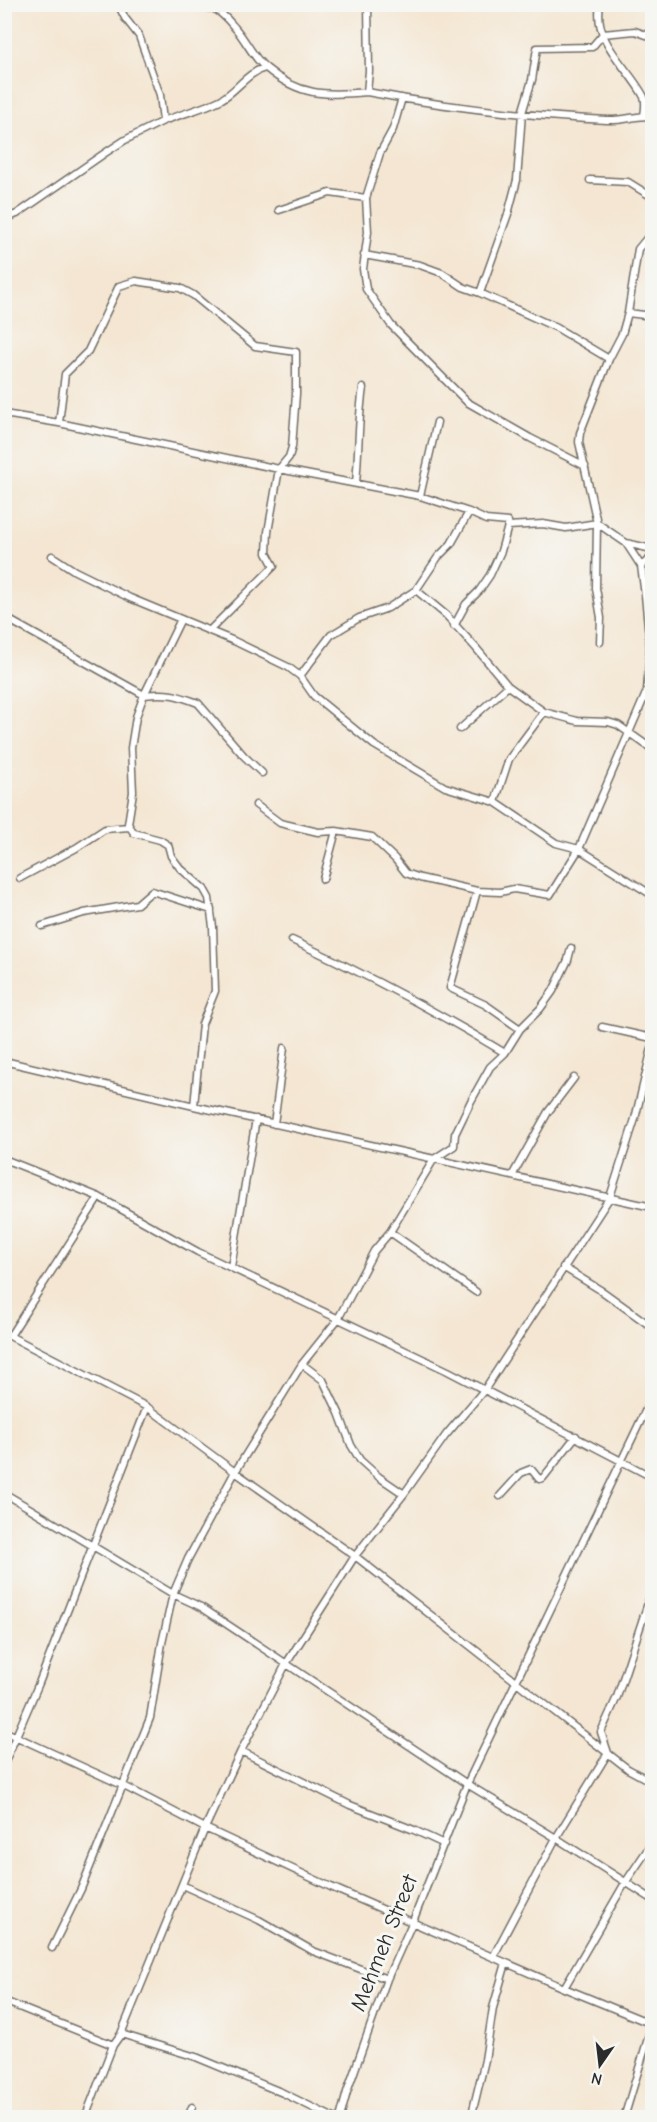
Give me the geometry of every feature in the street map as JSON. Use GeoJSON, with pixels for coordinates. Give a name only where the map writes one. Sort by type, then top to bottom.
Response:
{"type":"FeatureCollection","features":[{"type":"Feature","properties":{"kind":"street"},"geometry":{"type":"LineString","coordinates":[[118,4],[124,18],[139,36],[160,95],[162,121]]}},
{"type":"Feature","properties":{"kind":"street"},"geometry":{"type":"LineString","coordinates":[[177,4],[215,9],[240,34],[265,68],[303,91],[348,94],[367,92],[522,113],[621,121],[652,116]]}},
{"type":"Feature","properties":{"kind":"street"},"geometry":{"type":"LineString","coordinates":[[367,92],[368,4]]}},
{"type":"Feature","properties":{"kind":"street"},"geometry":{"type":"LineString","coordinates":[[600,4],[603,34],[609,48],[645,99],[644,116]]}},
{"type":"Feature","properties":{"kind":"street"},"geometry":{"type":"LineString","coordinates":[[480,293],[518,180],[522,113],[537,48],[592,47],[603,34],[634,31],[652,38]]}},
{"type":"Feature","properties":{"kind":"street"},"geometry":{"type":"LineString","coordinates":[[4,219],[17,214],[124,140],[162,121],[220,100],[257,70],[265,68]]}},
{"type":"Feature","properties":{"kind":"street"},"geometry":{"type":"LineString","coordinates":[[402,98],[393,129],[380,153],[366,198],[369,217],[363,269],[366,289],[391,325],[467,402],[585,466]]}},
{"type":"Feature","properties":{"kind":"street"},"geometry":{"type":"LineString","coordinates":[[590,180],[628,182],[652,197]]}},
{"type":"Feature","properties":{"kind":"street"},"geometry":{"type":"LineString","coordinates":[[279,210],[330,194],[366,198]]}},
{"type":"Feature","properties":{"kind":"street"},"geometry":{"type":"LineString","coordinates":[[600,642],[601,618],[596,588],[597,523],[579,442],[580,432],[609,359],[622,334],[628,313],[638,249],[652,232]]}},
{"type":"Feature","properties":{"kind":"street"},"geometry":{"type":"LineString","coordinates":[[364,255],[420,265],[442,273],[462,287],[557,328],[609,359]]}},
{"type":"Feature","properties":{"kind":"street"},"geometry":{"type":"LineString","coordinates":[[59,423],[64,374],[88,351],[119,286],[145,281],[180,288],[193,295],[255,346],[296,352],[296,394],[291,447],[289,457],[279,469],[267,553],[274,566],[209,631]]}},
{"type":"Feature","properties":{"kind":"street"},"geometry":{"type":"LineString","coordinates":[[628,313],[652,316]]}},
{"type":"Feature","properties":{"kind":"street"},"geometry":{"type":"LineString","coordinates":[[356,483],[360,446],[358,426],[363,388]]}},
{"type":"Feature","properties":{"kind":"street"},"geometry":{"type":"LineString","coordinates":[[4,414],[59,423],[420,496],[486,520],[508,522],[501,551],[490,574],[466,604],[454,626]]}},
{"type":"Feature","properties":{"kind":"street"},"geometry":{"type":"LineString","coordinates":[[420,496],[437,422]]}},
{"type":"Feature","properties":{"kind":"street"},"geometry":{"type":"LineString","coordinates":[[300,676],[331,635],[359,618],[388,608],[416,591],[438,557],[451,544],[469,512]]}},
{"type":"Feature","properties":{"kind":"street"},"geometry":{"type":"LineString","coordinates":[[508,526],[543,524],[566,528],[597,523],[626,543],[652,549]]}},
{"type":"Feature","properties":{"kind":"street"},"geometry":{"type":"LineString","coordinates":[[256,805],[280,823],[318,832],[336,831],[372,837],[406,873],[477,891],[514,889],[550,895],[579,849],[630,734],[638,710],[650,692],[650,647],[641,566],[626,543]]}},
{"type":"Feature","properties":{"kind":"street"},"geometry":{"type":"LineString","coordinates":[[52,556],[75,572],[130,598],[181,618],[288,667],[300,676],[314,696],[374,746],[446,787],[495,802],[556,843],[579,849],[652,895]]}},
{"type":"Feature","properties":{"kind":"street"},"geometry":{"type":"LineString","coordinates":[[641,566],[652,557]]}},
{"type":"Feature","properties":{"kind":"street"},"geometry":{"type":"LineString","coordinates":[[416,591],[446,615],[508,687],[544,712],[577,721],[618,724],[652,749]]}},
{"type":"Feature","properties":{"kind":"street"},"geometry":{"type":"LineString","coordinates":[[4,617],[144,695],[161,693],[189,698],[198,703],[244,756],[262,773]]}},
{"type":"Feature","properties":{"kind":"street"},"geometry":{"type":"LineString","coordinates":[[181,618],[144,695],[136,717],[130,748],[133,792],[128,824],[134,834],[160,840],[168,845],[171,856],[180,868],[204,889],[211,910],[215,991],[202,1024],[194,1106]]}},
{"type":"Feature","properties":{"kind":"street"},"geometry":{"type":"LineString","coordinates":[[460,729],[508,687]]}},
{"type":"Feature","properties":{"kind":"street"},"geometry":{"type":"LineString","coordinates":[[495,802],[509,759],[544,712]]}},
{"type":"Feature","properties":{"kind":"street"},"geometry":{"type":"LineString","coordinates":[[20,878],[76,848],[105,829],[129,827]]}},
{"type":"Feature","properties":{"kind":"street"},"geometry":{"type":"LineString","coordinates":[[323,879],[336,831]]}},
{"type":"Feature","properties":{"kind":"street"},"geometry":{"type":"LineString","coordinates":[[42,926],[84,913],[137,904],[150,891],[211,910]]}},
{"type":"Feature","properties":{"kind":"street"},"geometry":{"type":"LineString","coordinates":[[477,891],[450,988],[486,1005],[520,1029]]}},
{"type":"Feature","properties":{"kind":"street"},"geometry":{"type":"LineString","coordinates":[[292,940],[380,982],[457,1023],[505,1053]]}},
{"type":"Feature","properties":{"kind":"street"},"geometry":{"type":"LineString","coordinates":[[52,1948],[81,1889],[122,1785],[140,1748],[150,1718],[162,1643],[173,1594],[188,1559],[235,1472],[302,1364],[339,1319],[374,1251],[390,1232],[434,1159],[454,1146],[455,1134],[490,1067],[505,1053],[520,1029],[540,1009],[553,991],[572,948]]}},
{"type":"Feature","properties":{"kind":"street"},"geometry":{"type":"LineString","coordinates":[[602,1028],[652,1038]]}},
{"type":"Feature","properties":{"kind":"street"},"geometry":{"type":"LineString","coordinates":[[274,1124],[284,1048]]}},
{"type":"Feature","properties":{"kind":"street"},"geometry":{"type":"LineString","coordinates":[[85,2118],[113,2045],[121,2034],[206,1828],[241,1751],[286,1664],[355,1556],[404,1494],[446,1435],[485,1389],[610,1197],[635,1119],[652,1048]]}},
{"type":"Feature","properties":{"kind":"street"},"geometry":{"type":"LineString","coordinates":[[4,1061],[194,1106],[652,1208]]}},
{"type":"Feature","properties":{"kind":"street"},"geometry":{"type":"LineString","coordinates":[[512,1176],[548,1112],[574,1078]]}},
{"type":"Feature","properties":{"kind":"street"},"geometry":{"type":"LineString","coordinates":[[231,1267],[256,1119]]}},
{"type":"Feature","properties":{"kind":"street"},"geometry":{"type":"LineString","coordinates":[[4,1159],[99,1197],[160,1232],[485,1389],[652,1477]]}},
{"type":"Feature","properties":{"kind":"street"},"geometry":{"type":"LineString","coordinates":[[99,1197],[7,1335],[147,1407],[355,1556],[628,1769],[652,1782]]}},
{"type":"Feature","properties":{"kind":"street"},"geometry":{"type":"LineString","coordinates":[[390,1232],[476,1292]]}},
{"type":"Feature","properties":{"kind":"street"},"geometry":{"type":"LineString","coordinates":[[563,1267],[602,1291],[652,1327]]}},
{"type":"Feature","properties":{"kind":"street"},"geometry":{"type":"LineString","coordinates":[[302,1364],[322,1380],[360,1460],[379,1477],[404,1494]]}},
{"type":"Feature","properties":{"kind":"street","name":"Mehmeh Street"},"geometry":{"type":"LineString","coordinates":[[340,2118],[346,2092],[387,1979],[413,1922],[467,1784],[518,1682],[652,1397]]}},
{"type":"Feature","properties":{"kind":"street"},"geometry":{"type":"LineString","coordinates":[[4,1764],[147,1407]]}},
{"type":"Feature","properties":{"kind":"street"},"geometry":{"type":"LineString","coordinates":[[500,1496],[521,1473],[531,1469],[539,1479],[548,1474],[576,1436]]}},
{"type":"Feature","properties":{"kind":"street"},"geometry":{"type":"LineString","coordinates":[[4,1493],[173,1594],[201,1607],[467,1784],[652,1899]]}},
{"type":"Feature","properties":{"kind":"street"},"geometry":{"type":"LineString","coordinates":[[493,1957],[556,1838],[608,1753],[601,1732],[617,1697],[652,1591]]}},
{"type":"Feature","properties":{"kind":"street"},"geometry":{"type":"LineString","coordinates":[[4,1731],[122,1785],[206,1828],[331,1887],[652,2024],[624,2118]]}},
{"type":"Feature","properties":{"kind":"street"},"geometry":{"type":"LineString","coordinates":[[241,1751],[350,1805],[444,1844]]}},
{"type":"Feature","properties":{"kind":"street"},"geometry":{"type":"LineString","coordinates":[[564,1988],[625,1883],[652,1843]]}},
{"type":"Feature","properties":{"kind":"street"},"geometry":{"type":"LineString","coordinates":[[182,1885],[259,1920],[313,1951],[387,1979]]}},
{"type":"Feature","properties":{"kind":"street"},"geometry":{"type":"LineString","coordinates":[[471,2118],[485,2060],[492,2008],[506,1963]]}},
{"type":"Feature","properties":{"kind":"street"},"geometry":{"type":"LineString","coordinates":[[4,2001],[113,2045]]}},
{"type":"Feature","properties":{"kind":"street"},"geometry":{"type":"LineString","coordinates":[[121,2034],[196,2058],[283,2093],[334,2118]]}},
{"type":"Feature","properties":{"kind":"street"},"geometry":{"type":"LineString","coordinates":[[188,2118],[192,2107]]}}]}
